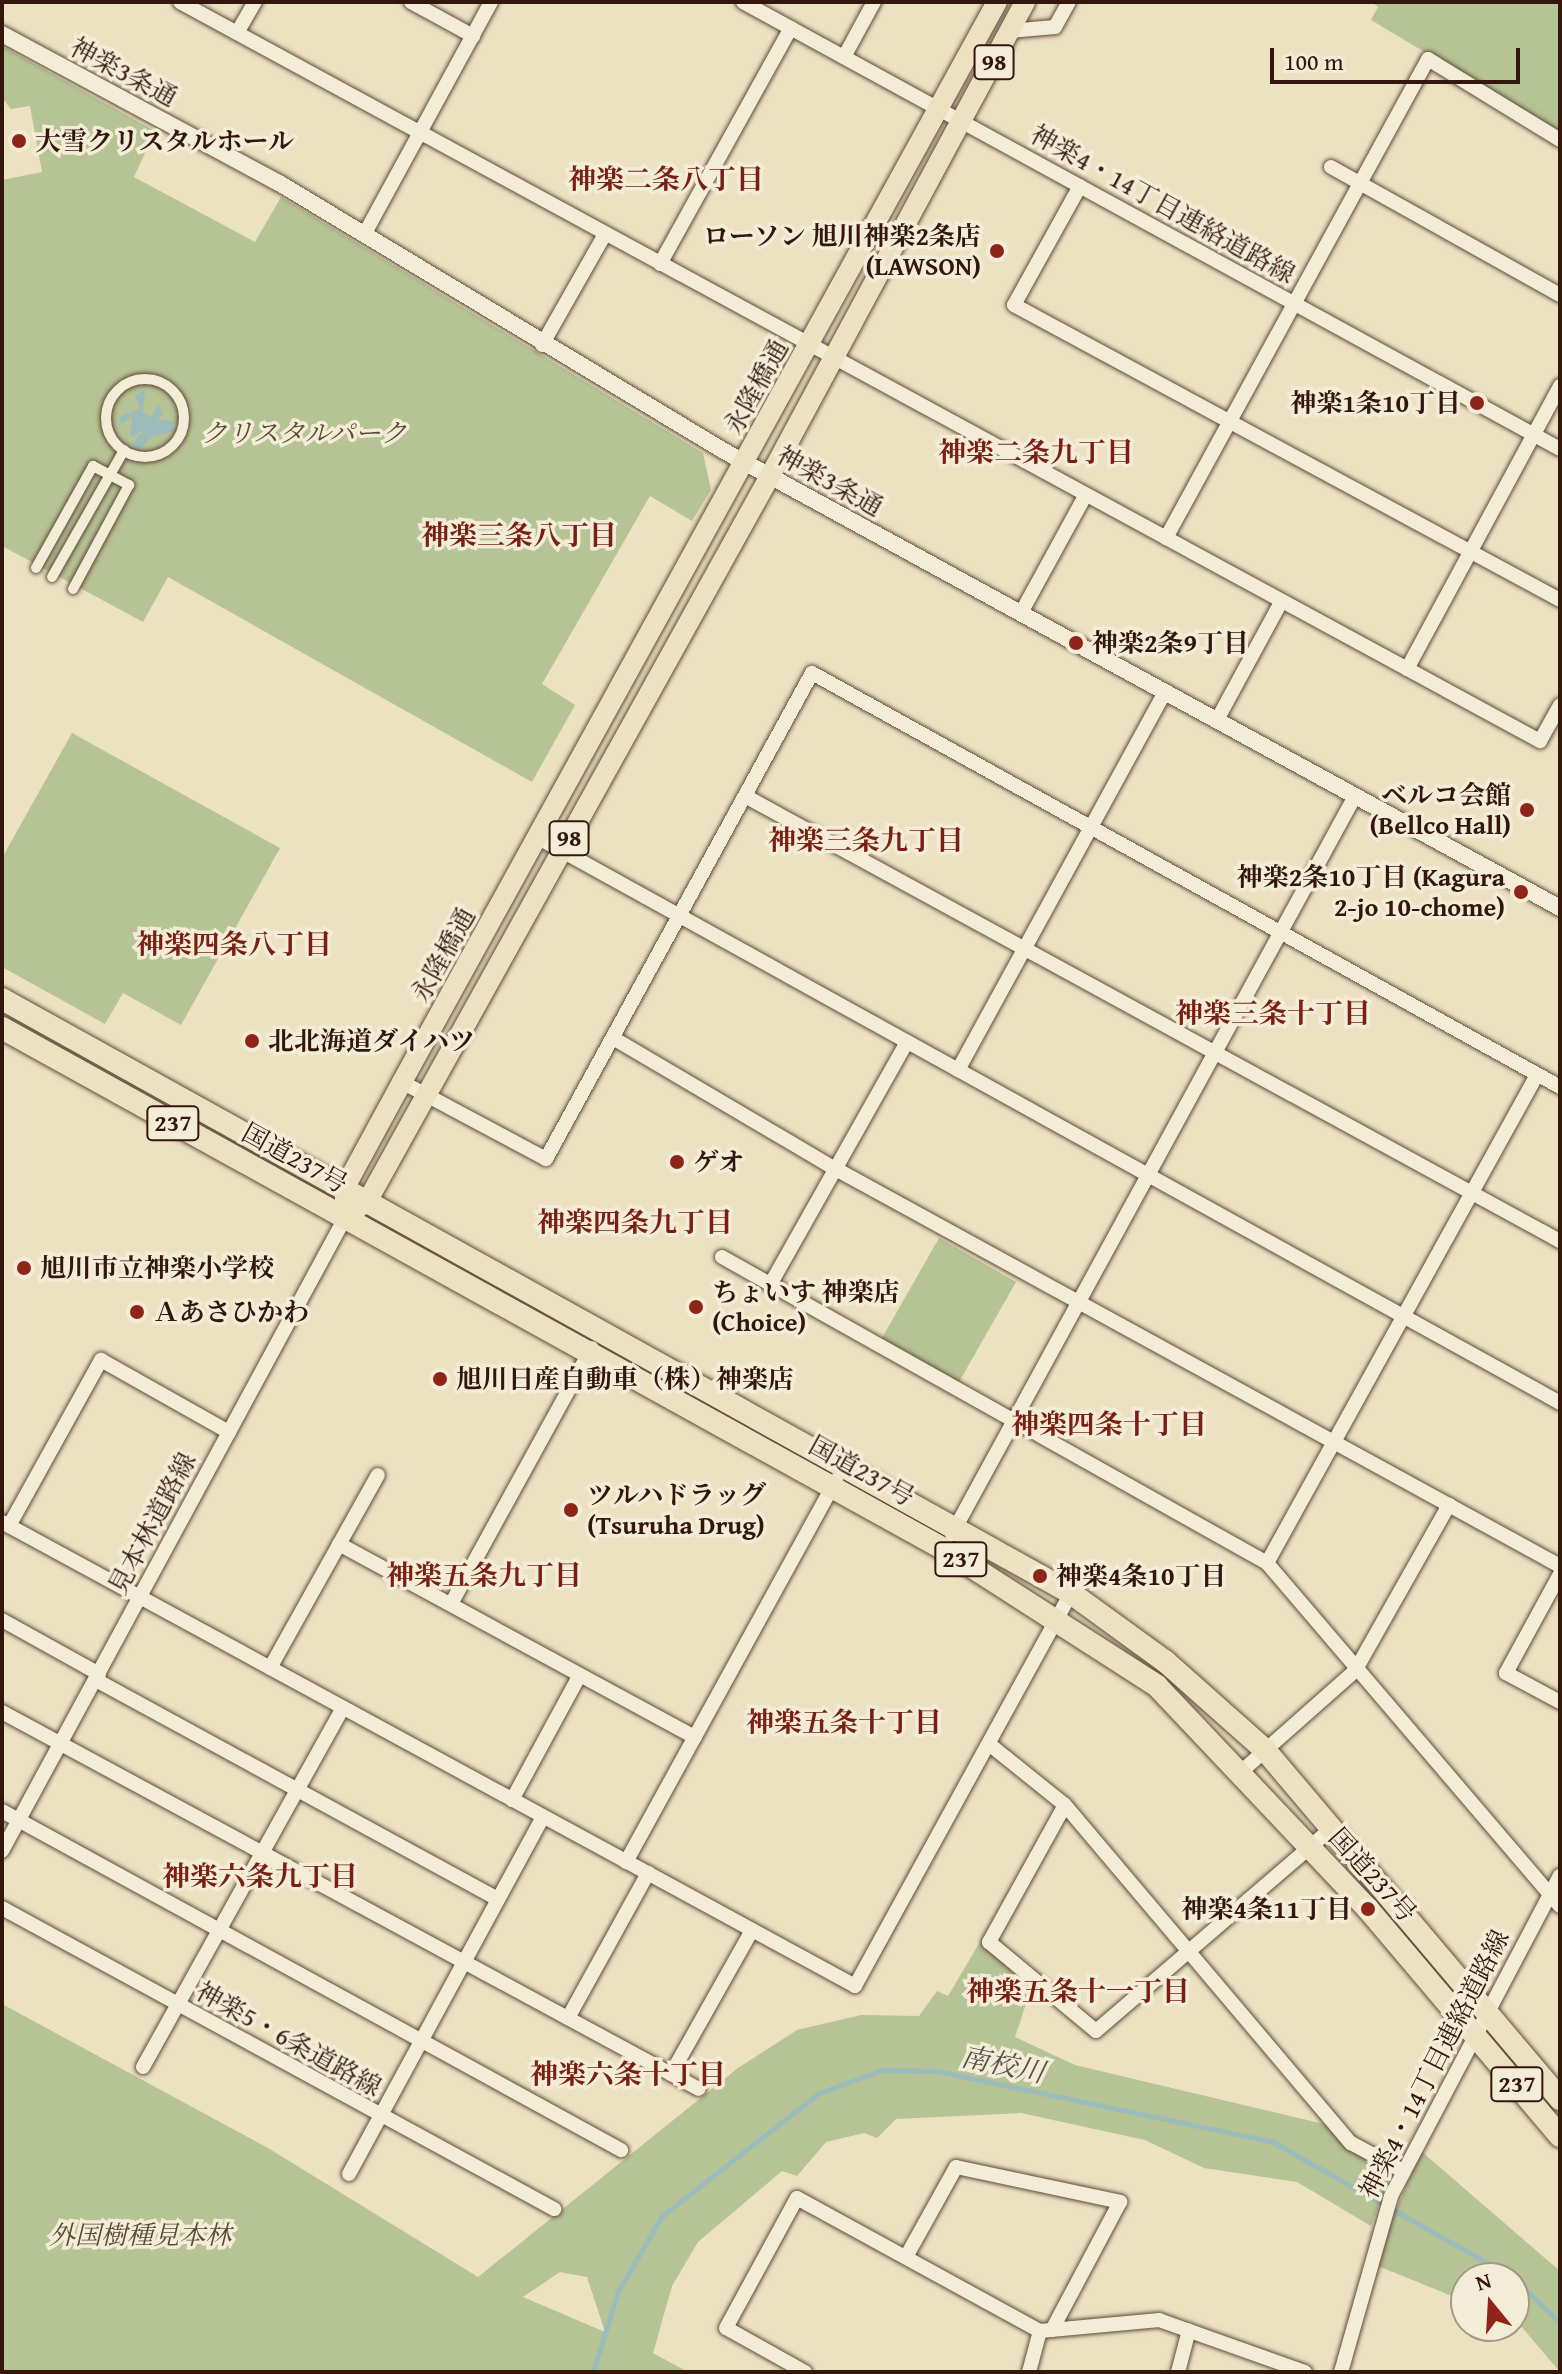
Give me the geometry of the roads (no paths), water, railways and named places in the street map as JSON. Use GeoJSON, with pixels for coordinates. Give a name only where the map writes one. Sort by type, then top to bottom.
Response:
{"type":"FeatureCollection","features":[{"type":"Feature","properties":{"kind":"highway","name":"国道237号"},"geometry":{"type":"LineString","coordinates":[[2,999],[1071,1593],[1166,1662],[1265,1750],[1560,2099]]}},
{"type":"Feature","properties":{"kind":"highway","name":"国道237号"},"geometry":{"type":"LineString","coordinates":[[2,1028],[944,1549],[1057,1616],[1157,1686],[1243,1770],[1475,2032],[1560,2136]]}},
{"type":"Feature","properties":{"kind":"main road","name":"永隆橋通"},"geometry":{"type":"LineString","coordinates":[[345,1218],[345,1187],[941,109],[984,11],[997,2]]}},
{"type":"Feature","properties":{"kind":"main road","name":"永隆橋通"},"geometry":{"type":"LineString","coordinates":[[345,1218],[368,1200],[770,476],[1025,2]]}},
{"type":"Feature","properties":{"kind":"street"},"geometry":{"type":"LineString","coordinates":[[180,2],[1540,741],[1560,705]]}},
{"type":"Feature","properties":{"kind":"street"},"geometry":{"type":"LineString","coordinates":[[237,33],[255,2]]}},
{"type":"Feature","properties":{"kind":"street"},"geometry":{"type":"LineString","coordinates":[[411,2],[473,36]]}},
{"type":"Feature","properties":{"kind":"street"},"geometry":{"type":"LineString","coordinates":[[364,235],[491,2]]}},
{"type":"Feature","properties":{"kind":"street","name":"神楽4・14丁目連絡道路線"},"geometry":{"type":"LineString","coordinates":[[743,2],[1560,449]]}},
{"type":"Feature","properties":{"kind":"street"},"geometry":{"type":"LineString","coordinates":[[844,57],[874,2]]}},
{"type":"Feature","properties":{"kind":"street"},"geometry":{"type":"LineString","coordinates":[[1009,31],[1055,27],[1069,2]]}},
{"type":"Feature","properties":{"kind":"street"},"geometry":{"type":"LineString","coordinates":[[660,264],[791,28]]}},
{"type":"Feature","properties":{"kind":"street","name":"神楽3条通"},"geometry":{"type":"LineString","coordinates":[[2,34],[364,235],[542,345],[770,476],[1560,908]]}},
{"type":"Feature","properties":{"kind":"street"},"geometry":{"type":"LineString","coordinates":[[1166,538],[1428,59],[1560,140]]}},
{"type":"Feature","properties":{"kind":"street"},"geometry":{"type":"LineString","coordinates":[[1331,167],[1560,295]]}},
{"type":"Feature","properties":{"kind":"street"},"geometry":{"type":"LineString","coordinates":[[1080,186],[1014,305],[1229,424],[1560,600]]}},
{"type":"Feature","properties":{"kind":"street"},"geometry":{"type":"LineString","coordinates":[[542,345],[605,234]]}},
{"type":"Feature","properties":{"kind":"street"},"geometry":{"type":"LineString","coordinates":[[148,378],[172,389],[185,413],[178,439],[147,457],[124,450],[106,419],[113,396],[148,378]]}},
{"type":"Feature","properties":{"kind":"street"},"geometry":{"type":"LineString","coordinates":[[1407,669],[1560,386]]}},
{"type":"Feature","properties":{"kind":"street"},"geometry":{"type":"LineString","coordinates":[[52,577],[124,450]]}},
{"type":"Feature","properties":{"kind":"street"},"geometry":{"type":"LineString","coordinates":[[36,568],[93,466],[129,485],[73,589]]}},
{"type":"Feature","properties":{"kind":"street"},"geometry":{"type":"LineString","coordinates":[[1021,613],[1085,496]]}},
{"type":"Feature","properties":{"kind":"street"},"geometry":{"type":"LineString","coordinates":[[1217,720],[1281,602]]}},
{"type":"Feature","properties":{"kind":"street"},"geometry":{"type":"LineString","coordinates":[[402,1082],[546,1159],[812,673],[1560,1087]]}},
{"type":"Feature","properties":{"kind":"street"},"geometry":{"type":"LineString","coordinates":[[958,1070],[1165,692]]}},
{"type":"Feature","properties":{"kind":"street"},"geometry":{"type":"LineString","coordinates":[[745,796],[1560,1241]]}},
{"type":"Feature","properties":{"kind":"street"},"geometry":{"type":"LineString","coordinates":[[944,1549],[1075,1301],[1355,796]]}},
{"type":"Feature","properties":{"kind":"street"},"geometry":{"type":"LineString","coordinates":[[537,837],[1560,1403]]}},
{"type":"Feature","properties":{"kind":"street"},"geometry":{"type":"LineString","coordinates":[[613,1038],[834,1168],[1560,1566]]}},
{"type":"Feature","properties":{"kind":"street"},"geometry":{"type":"LineString","coordinates":[[770,1285],[907,1042]]}},
{"type":"Feature","properties":{"kind":"street"},"geometry":{"type":"LineString","coordinates":[[1267,1563],[1336,1444],[1402,1316],[1537,1075]]}},
{"type":"Feature","properties":{"kind":"street","name":"見本林道路線"},"geometry":{"type":"LineString","coordinates":[[2,1851],[345,1218]]}},
{"type":"Feature","properties":{"kind":"street"},"geometry":{"type":"LineString","coordinates":[[722,1257],[1267,1563],[1355,1671],[1560,1906]]}},
{"type":"Feature","properties":{"kind":"street"},"geometry":{"type":"LineString","coordinates":[[451,1604],[602,1330]]}},
{"type":"Feature","properties":{"kind":"street"},"geometry":{"type":"LineString","coordinates":[[229,1432],[101,1360],[6,1524],[855,1986],[1071,1593]]}},
{"type":"Feature","properties":{"kind":"street"},"geometry":{"type":"LineString","coordinates":[[626,1862],[844,1466]]}},
{"type":"Feature","properties":{"kind":"street"},"geometry":{"type":"LineString","coordinates":[[270,1668],[378,1475]]}},
{"type":"Feature","properties":{"kind":"street"},"geometry":{"type":"LineString","coordinates":[[1243,1770],[1355,1671],[1449,1505]]}},
{"type":"Feature","properties":{"kind":"street"},"geometry":{"type":"LineString","coordinates":[[339,1544],[695,1737]]}},
{"type":"Feature","properties":{"kind":"street"},"geometry":{"type":"LineString","coordinates":[[1560,1574],[1506,1673],[1560,1702]]}},
{"type":"Feature","properties":{"kind":"street"},"geometry":{"type":"LineString","coordinates":[[2,1620],[298,1791],[498,1899]]}},
{"type":"Feature","properties":{"kind":"street"},"geometry":{"type":"LineString","coordinates":[[512,1800],[580,1675]]}},
{"type":"Feature","properties":{"kind":"street"},"geometry":{"type":"LineString","coordinates":[[143,2067],[343,1708]]}},
{"type":"Feature","properties":{"kind":"street"},"geometry":{"type":"LineString","coordinates":[[2,1712],[699,2089]]}},
{"type":"Feature","properties":{"kind":"street"},"geometry":{"type":"LineString","coordinates":[[989,1744],[1065,1805],[1351,2143],[1403,2171]]}},
{"type":"Feature","properties":{"kind":"street"},"geometry":{"type":"LineString","coordinates":[[1065,1805],[989,1942],[1096,2031],[1331,1829]]}},
{"type":"Feature","properties":{"kind":"street"},"geometry":{"type":"LineString","coordinates":[[2,1811],[621,2150]]}},
{"type":"Feature","properties":{"kind":"street"},"geometry":{"type":"LineString","coordinates":[[349,2174],[419,2040],[543,1817]]}},
{"type":"Feature","properties":{"kind":"street"},"geometry":{"type":"LineString","coordinates":[[568,2018],[648,1873]]}},
{"type":"Feature","properties":{"kind":"street","name":"神楽4・14丁目連絡道路線"},"geometry":{"type":"LineString","coordinates":[[1341,2372],[1391,2196],[1560,1876]]}},
{"type":"Feature","properties":{"kind":"street","name":"神楽5・6条道路線"},"geometry":{"type":"LineString","coordinates":[[2,1908],[379,2117],[554,2209]]}},
{"type":"Feature","properties":{"kind":"street"},"geometry":{"type":"LineString","coordinates":[[671,2074],[752,1930]]}},
{"type":"Feature","properties":{"kind":"street"},"geometry":{"type":"LineString","coordinates":[[906,2257],[956,2167],[1120,2202],[1046,2330],[1029,2372]]}},
{"type":"Feature","properties":{"kind":"street"},"geometry":{"type":"LineString","coordinates":[[805,2372],[726,2328],[797,2198],[1046,2330],[1159,2320],[1305,2372]]}},
{"type":"Feature","properties":{"kind":"street"},"geometry":{"type":"LineString","coordinates":[[1178,2372],[1189,2330]]}},
{"type":"Feature","properties":{"kind":"water"},"geometry":{"type":"Polygon","coordinates":[[[145,390],[143,412],[151,417],[158,405],[163,414],[157,419],[172,421],[175,431],[153,436],[138,451],[132,444],[143,431],[130,437],[132,416],[122,424],[118,417],[140,409],[135,395],[145,390]]]}},
{"type":"Feature","properties":{"kind":"waterway","name":"南校川"},"geometry":{"type":"LineString","coordinates":[[593,2372],[618,2291],[662,2216],[819,2093],[882,2070],[937,2071],[1273,2142],[1486,2262]]}},
{"type":"Feature","properties":{"kind":"waterway","name":"南校川"},"geometry":{"type":"LineString","coordinates":[[1530,2294],[1560,2323]]}},
{"type":"Feature","properties":{"kind":"place","name":"大雪クリスタルホール"},"geometry":{"type":"Point","coordinates":[19,141]}},
{"type":"Feature","properties":{"kind":"place","name":"ローソン 旭川神楽2条店 (LAWSON)"},"geometry":{"type":"Point","coordinates":[997,251]}},
{"type":"Feature","properties":{"kind":"place","name":"神楽1条10丁目"},"geometry":{"type":"Point","coordinates":[1477,403]}},
{"type":"Feature","properties":{"kind":"place","name":"神楽2条9丁目"},"geometry":{"type":"Point","coordinates":[1076,643]}},
{"type":"Feature","properties":{"kind":"place","name":"ベルコ会館 (Bellco Hall)"},"geometry":{"type":"Point","coordinates":[1527,810]}},
{"type":"Feature","properties":{"kind":"place","name":"神楽2条10丁目 (Kagura 2-jo 10-chome)"},"geometry":{"type":"Point","coordinates":[1521,892]}},
{"type":"Feature","properties":{"kind":"place","name":"北北海道ダイハツ"},"geometry":{"type":"Point","coordinates":[252,1041]}},
{"type":"Feature","properties":{"kind":"place","name":"ゲオ"},"geometry":{"type":"Point","coordinates":[677,1162]}},
{"type":"Feature","properties":{"kind":"place","name":"旭川市立神楽小学校"},"geometry":{"type":"Point","coordinates":[24,1268]}},
{"type":"Feature","properties":{"kind":"place","name":"ちょいす 神楽店 (Choice)"},"geometry":{"type":"Point","coordinates":[696,1307]}},
{"type":"Feature","properties":{"kind":"place","name":"Ａあさひかわ"},"geometry":{"type":"Point","coordinates":[137,1312]}},
{"type":"Feature","properties":{"kind":"place","name":"旭川日産自動車（株）神楽店"},"geometry":{"type":"Point","coordinates":[440,1379]}},
{"type":"Feature","properties":{"kind":"place","name":"ツルハドラッグ (Tsuruha Drug)"},"geometry":{"type":"Point","coordinates":[571,1510]}},
{"type":"Feature","properties":{"kind":"place","name":"神楽4条10丁目"},"geometry":{"type":"Point","coordinates":[1040,1576]}},
{"type":"Feature","properties":{"kind":"place","name":"神楽4条11丁目"},"geometry":{"type":"Point","coordinates":[1368,1909]}},
{"type":"Feature","properties":{"kind":"district","name":"神楽二条八丁目"},"geometry":{"type":"Point","coordinates":[666,179]}},
{"type":"Feature","properties":{"kind":"district","name":"神楽二条九丁目"},"geometry":{"type":"Point","coordinates":[1036,452]}},
{"type":"Feature","properties":{"kind":"district","name":"神楽三条八丁目"},"geometry":{"type":"Point","coordinates":[519,535]}},
{"type":"Feature","properties":{"kind":"district","name":"神楽三条九丁目"},"geometry":{"type":"Point","coordinates":[866,840]}},
{"type":"Feature","properties":{"kind":"district","name":"神楽四条八丁目"},"geometry":{"type":"Point","coordinates":[234,944]}},
{"type":"Feature","properties":{"kind":"district","name":"神楽三条十丁目"},"geometry":{"type":"Point","coordinates":[1273,1013]}},
{"type":"Feature","properties":{"kind":"district","name":"神楽四条九丁目"},"geometry":{"type":"Point","coordinates":[635,1222]}},
{"type":"Feature","properties":{"kind":"district","name":"神楽四条十丁目"},"geometry":{"type":"Point","coordinates":[1109,1424]}},
{"type":"Feature","properties":{"kind":"district","name":"神楽五条九丁目"},"geometry":{"type":"Point","coordinates":[484,1575]}},
{"type":"Feature","properties":{"kind":"district","name":"神楽五条十丁目"},"geometry":{"type":"Point","coordinates":[844,1722]}},
{"type":"Feature","properties":{"kind":"district","name":"神楽六条九丁目"},"geometry":{"type":"Point","coordinates":[260,1876]}},
{"type":"Feature","properties":{"kind":"district","name":"神楽五条十一丁目"},"geometry":{"type":"Point","coordinates":[1078,1991]}},
{"type":"Feature","properties":{"kind":"district","name":"神楽六条十丁目"},"geometry":{"type":"Point","coordinates":[628,2074]}},
{"type":"Feature","properties":{"kind":"park label","name":"クリスタルパーク"},"geometry":{"type":"Point","coordinates":[304,433]}},
{"type":"Feature","properties":{"kind":"park label","name":"外国樹種見本林"},"geometry":{"type":"Point","coordinates":[140,2235]}}]}
